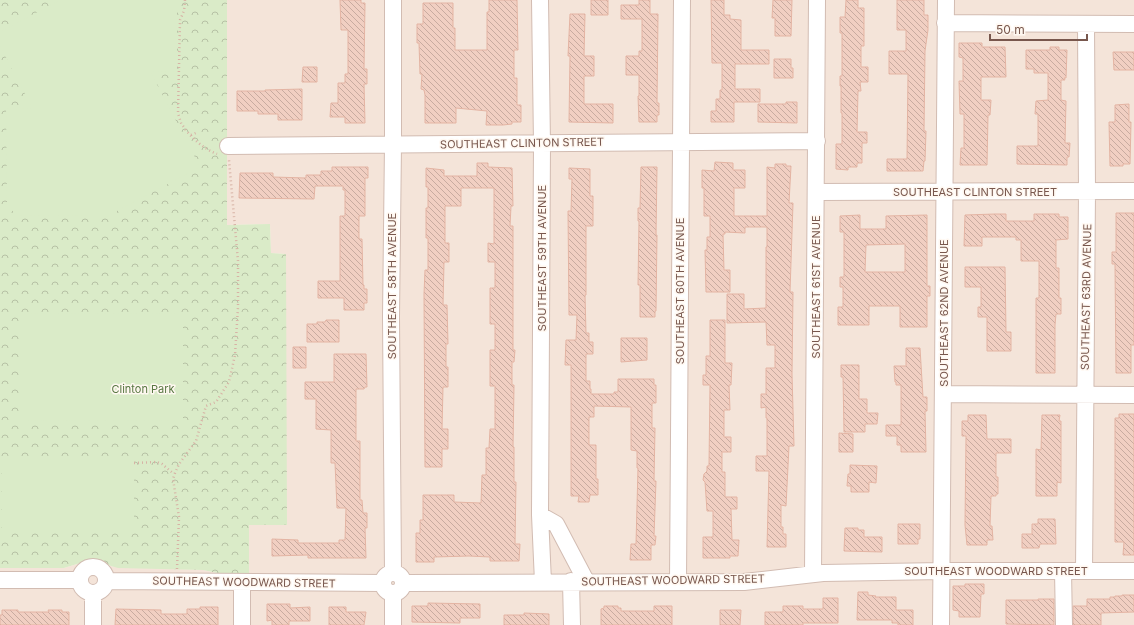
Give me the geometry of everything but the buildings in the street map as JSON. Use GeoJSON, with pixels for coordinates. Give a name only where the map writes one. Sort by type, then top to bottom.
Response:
{"type":"FeatureCollection","features":[{"type":"Feature","properties":{"kind":"street","name":"SOUTHEAST 58TH AVENUE"},"geometry":{"type":"LineString","coordinates":[[393,0],[391,317],[393,625]]}},
{"type":"Feature","properties":{"kind":"street","name":"SOUTHEAST 59TH AVENUE"},"geometry":{"type":"LineString","coordinates":[[540,0],[542,144],[540,515],[544,582]]}},
{"type":"Feature","properties":{"kind":"street","name":"SOUTHEAST 60TH AVENUE"},"geometry":{"type":"LineString","coordinates":[[678,582],[682,0]]}},
{"type":"Feature","properties":{"kind":"street","name":"SOUTHEAST 61ST AVENUE"},"geometry":{"type":"LineString","coordinates":[[814,574],[817,0]]}},
{"type":"Feature","properties":{"kind":"street","name":"SOUTHEAST 62ND AVENUE"},"geometry":{"type":"LineString","coordinates":[[941,625],[946,0]]}},
{"type":"Feature","properties":{"kind":"street"},"geometry":{"type":"LineString","coordinates":[[945,23],[1134,24]]}},
{"type":"Feature","properties":{"kind":"street","name":"SOUTHEAST 63RD AVENUE"},"geometry":{"type":"LineString","coordinates":[[1084,571],[1087,191],[1086,24]]}},
{"type":"Feature","properties":{"kind":"street","name":"SOUTHEAST CLINTON STREET"},"geometry":{"type":"LineString","coordinates":[[226,153],[393,144],[817,141]]}},
{"type":"Feature","properties":{"kind":"street","name":"SOUTHEAST CLINTON STREET"},"geometry":{"type":"LineString","coordinates":[[816,192],[1134,191]]}},
{"type":"Feature","properties":{"kind":"street"},"geometry":{"type":"LineString","coordinates":[[943,394],[1134,395]]}},
{"type":"Feature","properties":{"kind":"street"},"geometry":{"type":"LineString","coordinates":[[540,515],[556,524],[578,581],[572,625]]}},
{"type":"Feature","properties":{"kind":"street"},"geometry":{"type":"LineString","coordinates":[[90,567],[95,567],[104,571],[106,581],[103,588],[98,592],[93,593],[84,589],[80,580],[83,571],[90,567]]}},
{"type":"Feature","properties":{"kind":"street","name":"SOUTHEAST WOODWARD STREET"},"geometry":{"type":"LineString","coordinates":[[106,581],[393,583],[578,581],[744,582],[814,574],[942,571],[1134,571]]}},
{"type":"Feature","properties":{"kind":"street"},"geometry":{"type":"LineString","coordinates":[[1063,571],[1064,625]]}},
{"type":"Feature","properties":{"kind":"street"},"geometry":{"type":"LineString","coordinates":[[0,580],[80,580]]}},
{"type":"Feature","properties":{"kind":"street"},"geometry":{"type":"LineString","coordinates":[[242,582],[242,625]]}},
{"type":"Feature","properties":{"kind":"street"},"geometry":{"type":"LineString","coordinates":[[93,593],[93,625]]}},
{"type":"Feature","properties":{"kind":"path"},"geometry":{"type":"LineString","coordinates":[[177,581],[179,517],[174,489],[174,475],[185,455],[196,441],[206,406],[216,402],[229,382],[235,355],[238,307],[238,261],[226,153],[208,151],[182,126],[178,114],[180,20],[184,11],[185,0]]}},
{"type":"Feature","properties":{"kind":"path"},"geometry":{"type":"LineString","coordinates":[[191,135],[198,132]]}},
{"type":"Feature","properties":{"kind":"path"},"geometry":{"type":"LineString","coordinates":[[134,463],[157,462],[162,464],[174,475]]}},
{"type":"Feature","properties":{"kind":"shaded area"},"geometry":{"type":"Polygon","coordinates":[[[227,0],[1134,0],[1134,625],[0,625],[0,568],[64,568],[90,560],[109,566],[203,570],[222,574],[249,574],[249,525],[286,254],[271,253],[270,224],[227,225],[227,0]]]}},
{"type":"Feature","properties":{"kind":"green space","name":"Clinton Park"},"geometry":{"type":"Polygon","coordinates":[[[0,0],[227,0],[227,225],[270,224],[271,253],[286,254],[287,525],[249,525],[249,574],[222,574],[203,570],[118,568],[90,560],[64,568],[0,568],[0,0]]]}},
{"type":"Feature","properties":{"kind":"green space"},"geometry":{"type":"Polygon","coordinates":[[[60,0],[177,0],[177,72],[150,71],[200,167],[94,223],[89,215],[18,216],[7,206],[6,108],[33,109],[0,46],[0,32],[60,0]]]}},
{"type":"Feature","properties":{"kind":"green space"},"geometry":{"type":"Polygon","coordinates":[[[20,313],[183,314],[183,421],[20,420],[20,313]]]}},
{"type":"Feature","properties":{"kind":"green space"},"geometry":{"type":"Polygon","coordinates":[[[2,461],[134,461],[134,533],[2,533],[2,461]]]}}]}
